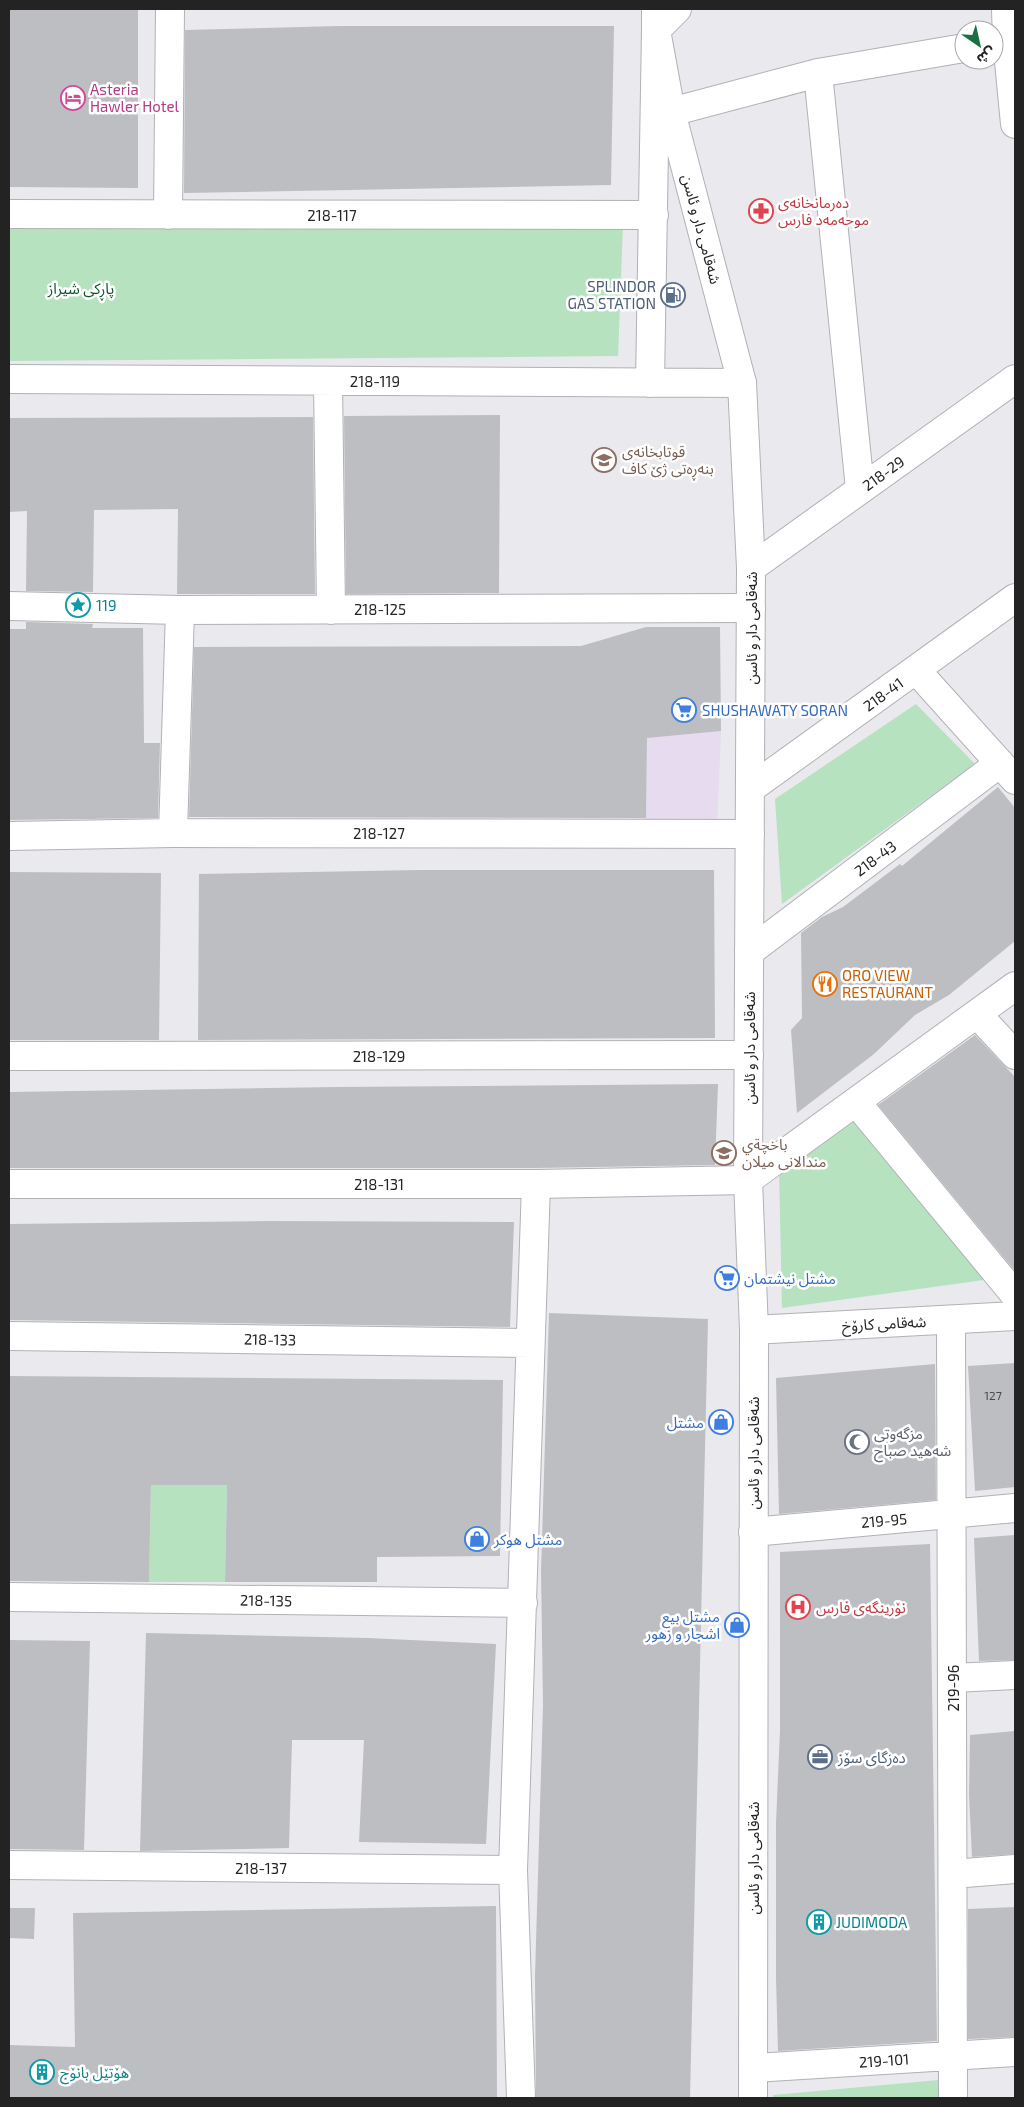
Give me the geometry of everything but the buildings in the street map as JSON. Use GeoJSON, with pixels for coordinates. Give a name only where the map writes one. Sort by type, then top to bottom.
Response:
{"type":"FeatureCollection","features":[{"type":"Feature","properties":{"kind":"street"},"geometry":{"type":"LineString","coordinates":[[168,215],[170,9]]}},
{"type":"Feature","properties":{"kind":"street"},"geometry":{"type":"LineString","coordinates":[[650,383],[656,20],[677,9]]}},
{"type":"Feature","properties":{"kind":"street","name":"شەقامی دار و ئاسن"},"geometry":{"type":"LineString","coordinates":[[656,20],[671,112],[742,383],[751,568],[748,1180],[754,1330],[753,2098]]}},
{"type":"Feature","properties":{"kind":"street"},"geometry":{"type":"LineString","coordinates":[[671,112],[818,73],[954,50]]}},
{"type":"Feature","properties":{"kind":"street"},"geometry":{"type":"LineString","coordinates":[[1004,64],[1015,124]]}},
{"type":"Feature","properties":{"kind":"street"},"geometry":{"type":"LineString","coordinates":[[818,73],[860,489]]}},
{"type":"Feature","properties":{"kind":"street","name":"218-117"},"geometry":{"type":"LineString","coordinates":[[9,214],[654,215]]}},
{"type":"Feature","properties":{"kind":"street","name":"218-119"},"geometry":{"type":"LineString","coordinates":[[9,379],[742,383]]}},
{"type":"Feature","properties":{"kind":"street","name":"218-29"},"geometry":{"type":"LineString","coordinates":[[751,568],[1015,379]]}},
{"type":"Feature","properties":{"kind":"street"},"geometry":{"type":"LineString","coordinates":[[328,381],[332,610]]}},
{"type":"Feature","properties":{"kind":"street","name":"218-41"},"geometry":{"type":"LineString","coordinates":[[750,790],[1015,598]]}},
{"type":"Feature","properties":{"kind":"street","name":"218-125"},"geometry":{"type":"LineString","coordinates":[[9,606],[180,610],[751,608]]}},
{"type":"Feature","properties":{"kind":"street"},"geometry":{"type":"LineString","coordinates":[[173,833],[180,610]]}},
{"type":"Feature","properties":{"kind":"street"},"geometry":{"type":"LineString","coordinates":[[916,670],[1008,772]]}},
{"type":"Feature","properties":{"kind":"street","name":"218-43"},"geometry":{"type":"LineString","coordinates":[[749,952],[1008,772]]}},
{"type":"Feature","properties":{"kind":"street","name":"218-127"},"geometry":{"type":"LineString","coordinates":[[9,836],[173,833],[750,834]]}},
{"type":"Feature","properties":{"kind":"street"},"geometry":{"type":"LineString","coordinates":[[748,1180],[1015,986]]}},
{"type":"Feature","properties":{"kind":"street"},"geometry":{"type":"LineString","coordinates":[[977,1014],[1015,1055]]}},
{"type":"Feature","properties":{"kind":"street","name":"218-129"},"geometry":{"type":"LineString","coordinates":[[9,1056],[749,1055]]}},
{"type":"Feature","properties":{"kind":"street"},"geometry":{"type":"LineString","coordinates":[[856,1102],[1015,1295]]}},
{"type":"Feature","properties":{"kind":"street","name":"218-131"},"geometry":{"type":"LineString","coordinates":[[9,1184],[536,1184],[748,1180]]}},
{"type":"Feature","properties":{"kind":"street"},"geometry":{"type":"LineString","coordinates":[[521,2098],[513,1870],[536,1184]]}},
{"type":"Feature","properties":{"kind":"street","name":"شەقامی کارۆخ"},"geometry":{"type":"LineString","coordinates":[[754,1330],[1015,1316]]}},
{"type":"Feature","properties":{"kind":"street","name":"219-96"},"geometry":{"type":"LineString","coordinates":[[951,1320],[953,2098]]}},
{"type":"Feature","properties":{"kind":"street","name":"218-133"},"geometry":{"type":"LineString","coordinates":[[9,1336],[530,1343]]}},
{"type":"Feature","properties":{"kind":"street","name":"219-95"},"geometry":{"type":"LineString","coordinates":[[753,1532],[1015,1508]]}},
{"type":"Feature","properties":{"kind":"street","name":"218-135"},"geometry":{"type":"LineString","coordinates":[[9,1597],[523,1603]]}},
{"type":"Feature","properties":{"kind":"street"},"geometry":{"type":"LineString","coordinates":[[952,1678],[1015,1674]]}},
{"type":"Feature","properties":{"kind":"street","name":"218-137"},"geometry":{"type":"LineString","coordinates":[[9,1865],[513,1870]]}},
{"type":"Feature","properties":{"kind":"street"},"geometry":{"type":"LineString","coordinates":[[953,1874],[1015,1869]]}},
{"type":"Feature","properties":{"kind":"street","name":"219-101"},"geometry":{"type":"LineString","coordinates":[[753,2068],[1015,2052]]}},
{"type":"Feature","properties":{"kind":"shaded area"},"geometry":{"type":"Polygon","coordinates":[[[721,731],[717,827],[646,827],[647,738],[721,731]]]}},
{"type":"Feature","properties":{"kind":"green space","name":"پاڕکی شیراز"},"geometry":{"type":"Polygon","coordinates":[[[9,214],[623,225],[618,356],[9,361],[9,214]]]}},
{"type":"Feature","properties":{"kind":"green space"},"geometry":{"type":"Polygon","coordinates":[[[916,704],[975,764],[782,904],[775,799],[916,704]]]}},
{"type":"Feature","properties":{"kind":"green space"},"geometry":{"type":"Polygon","coordinates":[[[848,1107],[991,1279],[782,1308],[779,1169],[848,1107]]]}},
{"type":"Feature","properties":{"kind":"green space"},"geometry":{"type":"Polygon","coordinates":[[[151,1485],[227,1485],[225,1582],[149,1582],[151,1485]]]}},
{"type":"Feature","properties":{"kind":"green space"},"geometry":{"type":"Polygon","coordinates":[[[939,2080],[940,2098],[773,2098],[773,2095],[939,2080]]]}},
{"type":"Feature","properties":{"kind":"place","name":"Asteria Hawler Hotel"},"geometry":{"type":"Point","coordinates":[73,98]}},
{"type":"Feature","properties":{"kind":"place","name":"دەرمانخانەی موحەمەد فارس"},"geometry":{"type":"Point","coordinates":[761,211]}},
{"type":"Feature","properties":{"kind":"place","name":"SPLINDOR GAS STATION"},"geometry":{"type":"Point","coordinates":[673,295]}},
{"type":"Feature","properties":{"kind":"place","name":"قوتابخانەی بنەڕەتی ژێ کاف"},"geometry":{"type":"Point","coordinates":[604,460]}},
{"type":"Feature","properties":{"kind":"place","name":"119"},"geometry":{"type":"Point","coordinates":[78,605]}},
{"type":"Feature","properties":{"kind":"place","name":"SHUSHAWATY SORAN"},"geometry":{"type":"Point","coordinates":[684,710]}},
{"type":"Feature","properties":{"kind":"place","name":"ORO VIEW RESTAURANT"},"geometry":{"type":"Point","coordinates":[825,984]}},
{"type":"Feature","properties":{"kind":"place","name":"باخچةي مندالانى ميلان"},"geometry":{"type":"Point","coordinates":[724,1153]}},
{"type":"Feature","properties":{"kind":"place","name":"مشتل نيشتمان"},"geometry":{"type":"Point","coordinates":[727,1278]}},
{"type":"Feature","properties":{"kind":"place","name":"مشتل"},"geometry":{"type":"Point","coordinates":[721,1422]}},
{"type":"Feature","properties":{"kind":"place","name":"مزگه‌وتی شه‌هید صباح"},"geometry":{"type":"Point","coordinates":[857,1442]}},
{"type":"Feature","properties":{"kind":"place","name":"مشتل هوكر"},"geometry":{"type":"Point","coordinates":[477,1539]}},
{"type":"Feature","properties":{"kind":"place","name":"نۆرینگەی فارس"},"geometry":{"type":"Point","coordinates":[798,1607]}},
{"type":"Feature","properties":{"kind":"place","name":"مشتل بيع اشجار و زهور"},"geometry":{"type":"Point","coordinates":[737,1625]}},
{"type":"Feature","properties":{"kind":"place","name":"دەزگای سۆز"},"geometry":{"type":"Point","coordinates":[820,1757]}},
{"type":"Feature","properties":{"kind":"place","name":"JUDIMODA"},"geometry":{"type":"Point","coordinates":[819,1922]}},
{"type":"Feature","properties":{"kind":"place","name":"هۆتێل بانۆج"},"geometry":{"type":"Point","coordinates":[42,2072]}}]}
